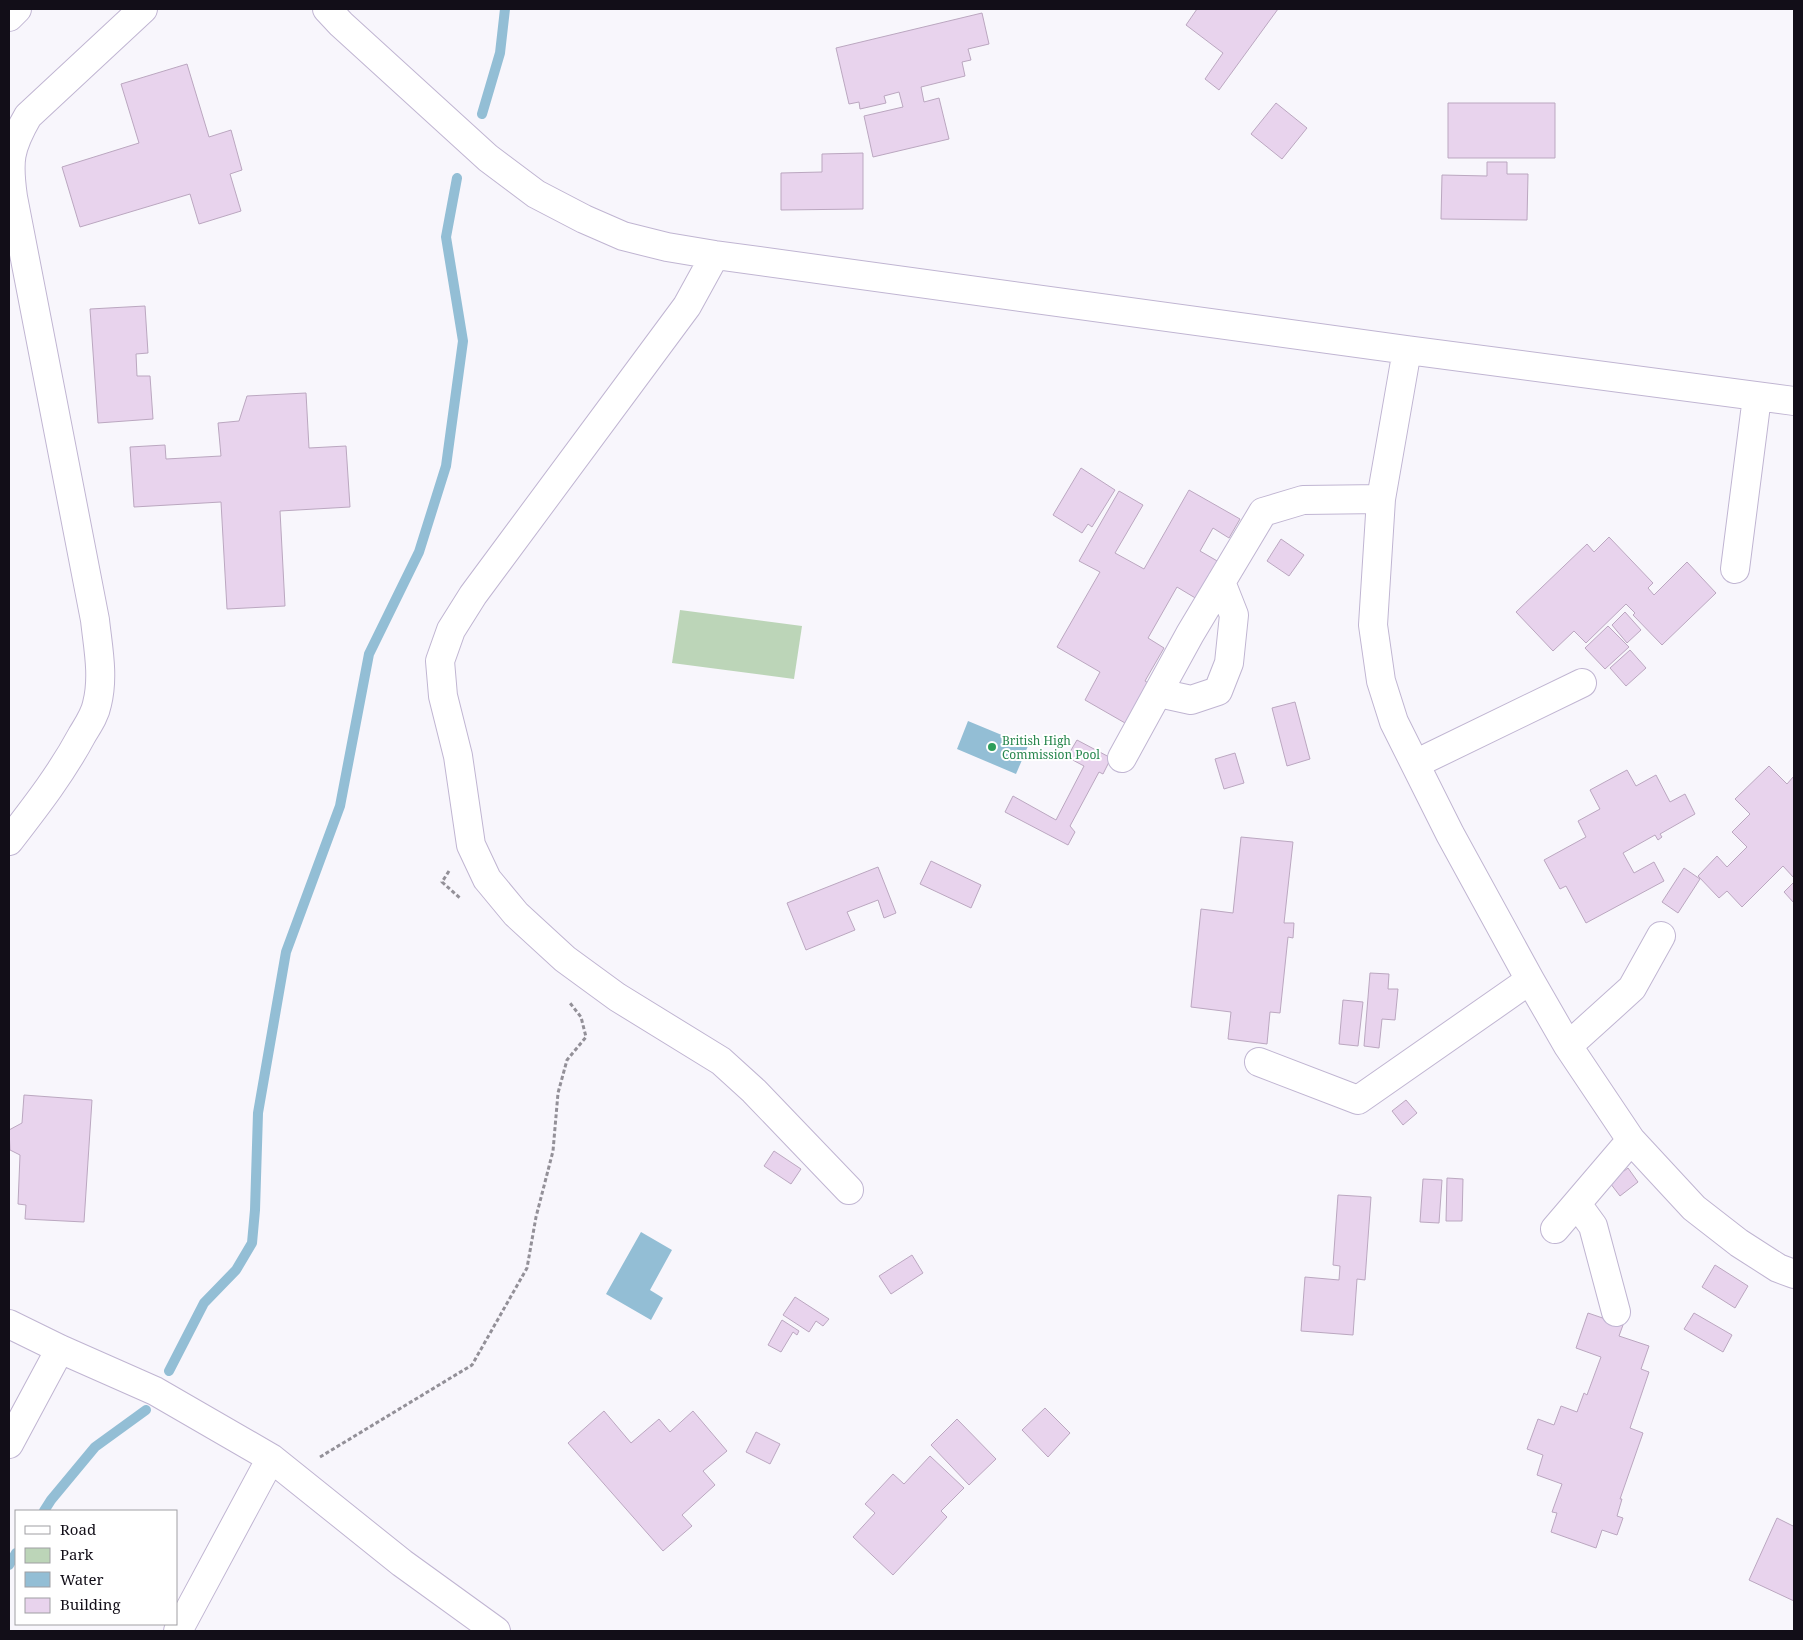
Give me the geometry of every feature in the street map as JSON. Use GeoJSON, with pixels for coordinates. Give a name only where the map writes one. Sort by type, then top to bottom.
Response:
{"type":"FeatureCollection","features":[{"type":"Feature","properties":{"kind":"street"},"geometry":{"type":"LineString","coordinates":[[9,17],[17,9]]}},
{"type":"Feature","properties":{"kind":"street"},"geometry":{"type":"LineString","coordinates":[[9,841],[58,776],[78,742],[97,704],[101,679],[95,620],[13,198],[10,155],[16,136],[28,116],[143,9]]}},
{"type":"Feature","properties":{"kind":"street"},"geometry":{"type":"LineString","coordinates":[[327,9],[488,158],[536,194],[584,220],[623,236],[667,248],[1407,350],[1794,401]]}},
{"type":"Feature","properties":{"kind":"street"},"geometry":{"type":"LineString","coordinates":[[715,255],[687,306],[473,595],[452,630],[440,661],[444,696],[458,756],[471,845],[487,879],[516,914],[565,959],[617,997],[721,1061],[754,1091],[849,1190]]}},
{"type":"Feature","properties":{"kind":"street"},"geometry":{"type":"LineString","coordinates":[[1407,350],[1381,499],[1373,625],[1381,681],[1394,722],[1450,834],[1530,980],[1568,1046],[1631,1140],[1694,1208],[1738,1243],[1778,1268],[1794,1274]]}},
{"type":"Feature","properties":{"kind":"street"},"geometry":{"type":"LineString","coordinates":[[1735,569],[1756,396]]}},
{"type":"Feature","properties":{"kind":"street"},"geometry":{"type":"LineString","coordinates":[[1122,758],[1220,582],[1263,512],[1303,500],[1381,499]]}},
{"type":"Feature","properties":{"kind":"street"},"geometry":{"type":"LineString","coordinates":[[1159,692],[1191,700],[1218,691],[1229,662],[1234,615],[1220,582]]}},
{"type":"Feature","properties":{"kind":"street"},"geometry":{"type":"LineString","coordinates":[[1416,764],[1582,683]]}},
{"type":"Feature","properties":{"kind":"street"},"geometry":{"type":"LineString","coordinates":[[1568,1046],[1632,988],[1661,936]]}},
{"type":"Feature","properties":{"kind":"street"},"geometry":{"type":"LineString","coordinates":[[1259,1062],[1358,1100],[1530,980]]}},
{"type":"Feature","properties":{"kind":"street"},"geometry":{"type":"LineString","coordinates":[[1555,1229],[1631,1140]]}},
{"type":"Feature","properties":{"kind":"street"},"geometry":{"type":"LineString","coordinates":[[1576,1204],[1593,1226],[1616,1312]]}},
{"type":"Feature","properties":{"kind":"street"},"geometry":{"type":"LineString","coordinates":[[9,1324],[155,1391],[281,1466],[402,1563],[496,1631]]}},
{"type":"Feature","properties":{"kind":"street"},"geometry":{"type":"LineString","coordinates":[[9,1444],[60,1349]]}},
{"type":"Feature","properties":{"kind":"street"},"geometry":{"type":"LineString","coordinates":[[178,1631],[281,1466]]}},
{"type":"Feature","properties":{"kind":"path"},"geometry":{"type":"LineString","coordinates":[[461,900],[442,882],[471,845]]}},
{"type":"Feature","properties":{"kind":"path"},"geometry":{"type":"LineString","coordinates":[[281,1466],[472,1365],[527,1268],[536,1218],[553,1150],[558,1094],[568,1060],[586,1037],[581,1017],[569,1002]]}},
{"type":"Feature","properties":{"kind":"green space"},"geometry":{"type":"Polygon","coordinates":[[[680,610],[802,626],[794,679],[672,663],[680,610]]]}},
{"type":"Feature","properties":{"kind":"water","name":"British High Commission Pool"},"geometry":{"type":"Polygon","coordinates":[[[968,721],[1028,746],[1016,774],[957,749],[968,721]]]}},
{"type":"Feature","properties":{"kind":"water"},"geometry":{"type":"Polygon","coordinates":[[[641,1232],[672,1250],[650,1290],[663,1298],[651,1320],[606,1294],[641,1232]]]}},
{"type":"Feature","properties":{"kind":"building"},"geometry":{"type":"Polygon","coordinates":[[[1197,9],[1278,9],[1219,90],[1205,79],[1223,53],[1186,25],[1197,9]]]}},
{"type":"Feature","properties":{"kind":"building"},"geometry":{"type":"Polygon","coordinates":[[[982,13],[989,44],[968,49],[971,60],[962,62],[965,76],[921,87],[924,102],[939,98],[949,139],[873,157],[864,116],[903,107],[899,92],[884,96],[886,103],[860,109],[859,102],[849,104],[836,48],[982,13]]]}},
{"type":"Feature","properties":{"kind":"building"},"geometry":{"type":"Polygon","coordinates":[[[187,64],[209,137],[231,130],[242,170],[230,174],[241,211],[199,224],[190,194],[80,227],[62,167],[139,143],[121,84],[187,64]]]}},
{"type":"Feature","properties":{"kind":"building"},"geometry":{"type":"Polygon","coordinates":[[[1276,103],[1307,128],[1282,159],[1251,134],[1276,103]]]}},
{"type":"Feature","properties":{"kind":"building"},"geometry":{"type":"Polygon","coordinates":[[[1448,103],[1555,103],[1555,158],[1448,158],[1448,103]]]}},
{"type":"Feature","properties":{"kind":"building"},"geometry":{"type":"Polygon","coordinates":[[[863,153],[863,209],[781,210],[781,173],[822,172],[822,154],[863,153]]]}},
{"type":"Feature","properties":{"kind":"building"},"geometry":{"type":"Polygon","coordinates":[[[1487,162],[1507,162],[1507,174],[1528,174],[1527,220],[1441,219],[1442,175],[1487,176],[1487,162]]]}},
{"type":"Feature","properties":{"kind":"building"},"geometry":{"type":"Polygon","coordinates":[[[145,306],[148,353],[136,354],[137,376],[150,376],[153,419],[98,423],[90,309],[145,306]]]}},
{"type":"Feature","properties":{"kind":"building"},"geometry":{"type":"Polygon","coordinates":[[[306,393],[309,448],[346,446],[350,507],[280,511],[285,606],[227,609],[221,502],[134,507],[130,447],[165,445],[166,459],[221,456],[218,423],[239,421],[247,396],[306,393]]]}},
{"type":"Feature","properties":{"kind":"building"},"geometry":{"type":"Polygon","coordinates":[[[1081,468],[1115,490],[1092,527],[1088,524],[1082,533],[1053,515],[1081,468]]]}},
{"type":"Feature","properties":{"kind":"building"},"geometry":{"type":"Polygon","coordinates":[[[1189,490],[1240,519],[1229,538],[1213,528],[1200,551],[1219,562],[1197,599],[1177,587],[1148,638],[1164,648],[1145,681],[1155,687],[1132,727],[1085,700],[1100,672],[1057,647],[1100,572],[1079,561],[1119,491],[1143,505],[1115,553],[1144,569],[1189,490]]]}},
{"type":"Feature","properties":{"kind":"building"},"geometry":{"type":"Polygon","coordinates":[[[1609,537],[1653,583],[1648,588],[1654,595],[1687,562],[1716,593],[1662,645],[1633,615],[1635,613],[1626,604],[1586,643],[1574,631],[1553,651],[1516,612],[1587,544],[1594,552],[1609,537]]]}},
{"type":"Feature","properties":{"kind":"building"},"geometry":{"type":"Polygon","coordinates":[[[1281,539],[1304,555],[1289,576],[1267,561],[1281,539]]]}},
{"type":"Feature","properties":{"kind":"building"},"geometry":{"type":"Polygon","coordinates":[[[1625,612],[1641,630],[1627,643],[1612,625],[1625,612]]]}},
{"type":"Feature","properties":{"kind":"building"},"geometry":{"type":"Polygon","coordinates":[[[1608,626],[1629,647],[1605,669],[1585,648],[1608,626]]]}},
{"type":"Feature","properties":{"kind":"building"},"geometry":{"type":"Polygon","coordinates":[[[1630,650],[1646,668],[1626,686],[1610,668],[1630,650]]]}},
{"type":"Feature","properties":{"kind":"building"},"geometry":{"type":"Polygon","coordinates":[[[1295,702],[1310,759],[1287,766],[1272,708],[1295,702]]]}},
{"type":"Feature","properties":{"kind":"building"},"geometry":{"type":"Polygon","coordinates":[[[1077,740],[1111,758],[1103,774],[1099,772],[1070,826],[1075,832],[1068,845],[1005,812],[1013,796],[1056,820],[1084,766],[1067,757],[1077,740]]]}},
{"type":"Feature","properties":{"kind":"building"},"geometry":{"type":"Polygon","coordinates":[[[1235,753],[1244,783],[1224,789],[1215,759],[1235,753]]]}},
{"type":"Feature","properties":{"kind":"building"},"geometry":{"type":"Polygon","coordinates":[[[1769,766],[1787,784],[1794,776],[1794,878],[1783,866],[1742,907],[1727,891],[1719,898],[1698,876],[1717,856],[1727,867],[1747,847],[1732,832],[1750,814],[1735,799],[1769,766]]]}},
{"type":"Feature","properties":{"kind":"building"},"geometry":{"type":"Polygon","coordinates":[[[1627,770],[1636,786],[1656,775],[1670,802],[1685,794],[1695,814],[1660,834],[1662,837],[1658,840],[1655,835],[1623,853],[1634,873],[1654,862],[1664,881],[1586,923],[1566,886],[1560,889],[1544,860],[1586,837],[1578,821],[1600,809],[1590,790],[1627,770]]]}},
{"type":"Feature","properties":{"kind":"building"},"geometry":{"type":"Polygon","coordinates":[[[1241,837],[1293,842],[1284,923],[1294,923],[1293,938],[1288,937],[1280,1013],[1270,1012],[1267,1044],[1228,1039],[1231,1012],[1191,1007],[1201,909],[1233,913],[1241,837]]]}},
{"type":"Feature","properties":{"kind":"building"},"geometry":{"type":"Polygon","coordinates":[[[931,861],[981,885],[971,908],[920,884],[931,861]]]}},
{"type":"Feature","properties":{"kind":"building"},"geometry":{"type":"Polygon","coordinates":[[[878,867],[896,913],[884,918],[878,900],[847,912],[855,930],[806,950],[787,903],[878,867]]]}},
{"type":"Feature","properties":{"kind":"building"},"geometry":{"type":"Polygon","coordinates":[[[1684,868],[1700,879],[1678,913],[1662,902],[1684,868]]]}},
{"type":"Feature","properties":{"kind":"building"},"geometry":{"type":"Polygon","coordinates":[[[1794,882],[1794,903],[1784,892],[1794,882]]]}},
{"type":"Feature","properties":{"kind":"building"},"geometry":{"type":"Polygon","coordinates":[[[1370,973],[1389,974],[1388,989],[1398,989],[1395,1020],[1382,1019],[1379,1048],[1364,1046],[1370,973]]]}},
{"type":"Feature","properties":{"kind":"building"},"geometry":{"type":"Polygon","coordinates":[[[1343,1000],[1363,1002],[1358,1046],[1339,1044],[1343,1000]]]}},
{"type":"Feature","properties":{"kind":"building"},"geometry":{"type":"Polygon","coordinates":[[[24,1095],[92,1100],[84,1222],[25,1219],[26,1205],[18,1204],[20,1155],[10,1150],[9,1130],[22,1123],[24,1095]]]}},
{"type":"Feature","properties":{"kind":"building"},"geometry":{"type":"Polygon","coordinates":[[[1406,1100],[1417,1113],[1403,1125],[1392,1111],[1406,1100]]]}},
{"type":"Feature","properties":{"kind":"building"},"geometry":{"type":"Polygon","coordinates":[[[774,1151],[801,1169],[791,1184],[764,1166],[774,1151]]]}},
{"type":"Feature","properties":{"kind":"building"},"geometry":{"type":"Polygon","coordinates":[[[1620,1166],[1624,1171],[1628,1168],[1638,1182],[1620,1196],[1610,1183],[1620,1166]]]}},
{"type":"Feature","properties":{"kind":"building"},"geometry":{"type":"Polygon","coordinates":[[[1447,1178],[1463,1179],[1462,1221],[1446,1221],[1447,1178]]]}},
{"type":"Feature","properties":{"kind":"building"},"geometry":{"type":"Polygon","coordinates":[[[1423,1179],[1442,1180],[1439,1223],[1420,1222],[1423,1179]]]}},
{"type":"Feature","properties":{"kind":"building"},"geometry":{"type":"Polygon","coordinates":[[[1338,1195],[1371,1197],[1365,1280],[1357,1279],[1353,1335],[1301,1331],[1305,1277],[1339,1280],[1340,1266],[1333,1265],[1338,1195]]]}},
{"type":"Feature","properties":{"kind":"building"},"geometry":{"type":"Polygon","coordinates":[[[912,1255],[923,1273],[891,1294],[879,1276],[912,1255]]]}},
{"type":"Feature","properties":{"kind":"building"},"geometry":{"type":"Polygon","coordinates":[[[1715,1265],[1748,1286],[1735,1308],[1702,1287],[1715,1265]]]}},
{"type":"Feature","properties":{"kind":"building"},"geometry":{"type":"Polygon","coordinates":[[[795,1297],[829,1319],[823,1326],[816,1321],[809,1332],[783,1315],[795,1297]]]}},
{"type":"Feature","properties":{"kind":"building"},"geometry":{"type":"Polygon","coordinates":[[[1588,1313],[1623,1325],[1619,1336],[1649,1346],[1641,1369],[1649,1372],[1630,1428],[1643,1433],[1620,1499],[1622,1499],[1617,1516],[1623,1518],[1617,1535],[1602,1530],[1596,1548],[1551,1532],[1557,1513],[1552,1512],[1562,1484],[1537,1475],[1543,1455],[1527,1449],[1538,1419],[1554,1425],[1561,1406],[1577,1412],[1584,1393],[1587,1395],[1601,1357],[1576,1348],[1588,1313]]]}},
{"type":"Feature","properties":{"kind":"building"},"geometry":{"type":"Polygon","coordinates":[[[1694,1313],[1732,1335],[1723,1352],[1684,1329],[1694,1313]]]}},
{"type":"Feature","properties":{"kind":"building"},"geometry":{"type":"Polygon","coordinates":[[[782,1320],[799,1331],[797,1335],[793,1332],[781,1352],[768,1345],[782,1320]]]}},
{"type":"Feature","properties":{"kind":"building"},"geometry":{"type":"Polygon","coordinates":[[[1045,1408],[1070,1433],[1048,1457],[1022,1430],[1045,1408]]]}},
{"type":"Feature","properties":{"kind":"building"},"geometry":{"type":"Polygon","coordinates":[[[604,1411],[631,1443],[659,1419],[670,1432],[693,1411],[727,1451],[703,1471],[715,1485],[682,1515],[692,1526],[663,1551],[568,1443],[604,1411]]]}},
{"type":"Feature","properties":{"kind":"building"},"geometry":{"type":"Polygon","coordinates":[[[957,1419],[996,1459],[969,1485],[931,1445],[957,1419]]]}},
{"type":"Feature","properties":{"kind":"building"},"geometry":{"type":"Polygon","coordinates":[[[756,1432],[780,1444],[770,1464],[746,1452],[756,1432]]]}},
{"type":"Feature","properties":{"kind":"building"},"geometry":{"type":"Polygon","coordinates":[[[930,1456],[964,1488],[941,1511],[947,1517],[893,1575],[853,1537],[875,1513],[865,1504],[893,1474],[904,1484],[930,1456]]]}},
{"type":"Feature","properties":{"kind":"building"},"geometry":{"type":"Polygon","coordinates":[[[1777,1518],[1793,1526],[1794,1523],[1794,1601],[1749,1580],[1777,1518]]]}},
{"type":"Feature","properties":{"kind":"waterway"},"geometry":{"type":"LineString","coordinates":[[482,114],[500,53],[505,9]]}},
{"type":"Feature","properties":{"kind":"waterway"},"geometry":{"type":"LineString","coordinates":[[169,1371],[204,1303],[236,1270],[252,1243],[258,1113],[286,952],[340,806],[369,654],[419,552],[446,466],[463,341],[446,237],[457,178]]}},
{"type":"Feature","properties":{"kind":"waterway"},"geometry":{"type":"LineString","coordinates":[[45,1510],[95,1447],[146,1410]]}},
{"type":"Feature","properties":{"kind":"waterway"},"geometry":{"type":"LineString","coordinates":[[9,1565],[15,1555]]}},
{"type":"Feature","properties":{"kind":"place","name":"British High Commission Pool"},"geometry":{"type":"Point","coordinates":[992,747]}}]}
